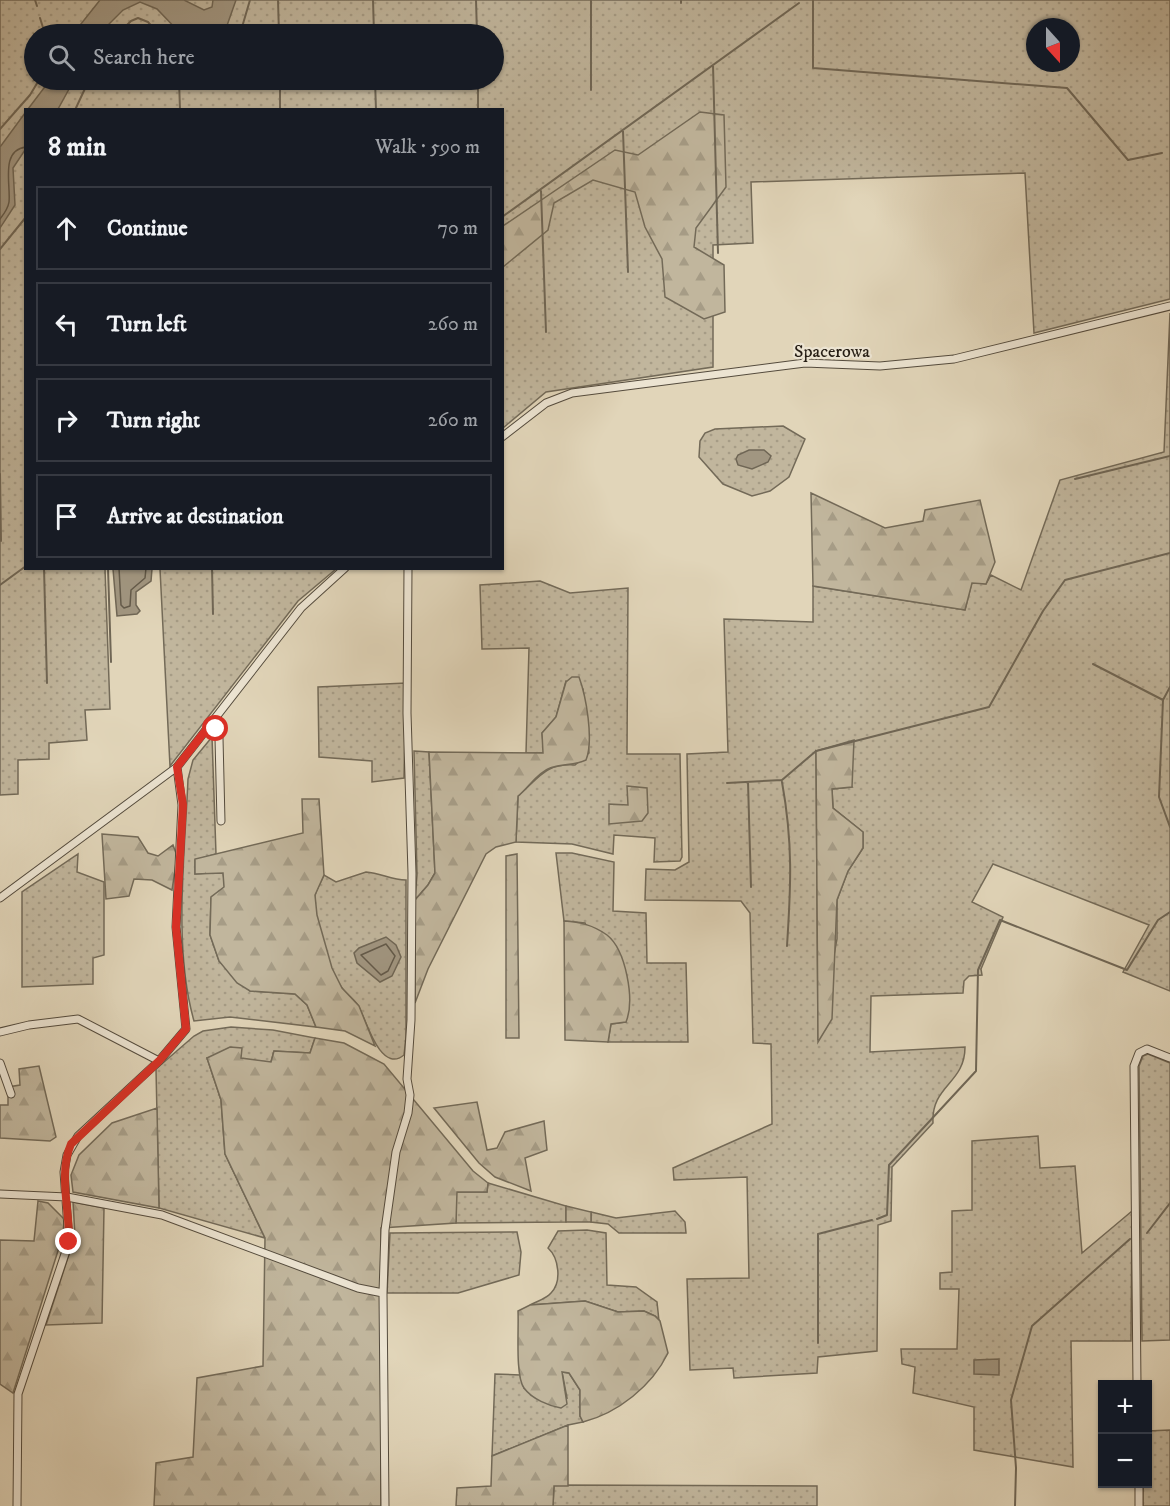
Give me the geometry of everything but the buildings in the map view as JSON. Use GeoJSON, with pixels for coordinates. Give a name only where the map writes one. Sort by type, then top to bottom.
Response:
{"type":"FeatureCollection","features":[{"type":"Feature","properties":{"kind":"street","name":"Spacerowa"},"geometry":{"type":"LineString","coordinates":[[504,435],[546,403],[572,393],[805,363],[880,366],[954,359],[1170,306]]}},
{"type":"Feature","properties":{"kind":"street"},"geometry":{"type":"LineString","coordinates":[[0,898],[177,767],[301,608],[343,570]]}},
{"type":"Feature","properties":{"kind":"street"},"geometry":{"type":"LineString","coordinates":[[385,1506],[383,1293],[389,1191],[396,1152],[408,1113],[410,1095],[407,1079],[411,1020],[412,873],[407,713],[408,570]]}},
{"type":"Feature","properties":{"kind":"street"},"geometry":{"type":"LineString","coordinates":[[213,721],[219,738],[221,821]]}},
{"type":"Feature","properties":{"kind":"street"},"geometry":{"type":"LineString","coordinates":[[17,1506],[18,1394],[69,1242],[64,1173],[67,1155],[71,1144],[159,1061],[186,1029],[176,927],[183,805],[177,767]]}},
{"type":"Feature","properties":{"kind":"street"},"geometry":{"type":"LineString","coordinates":[[0,1032],[29,1024],[78,1019],[159,1061]]}},
{"type":"Feature","properties":{"kind":"street"},"geometry":{"type":"LineString","coordinates":[[1137,1380],[1134,1066],[1139,1053],[1147,1048],[1170,1058]]}},
{"type":"Feature","properties":{"kind":"street"},"geometry":{"type":"LineString","coordinates":[[0,1063],[11,1094]]}},
{"type":"Feature","properties":{"kind":"street"},"geometry":{"type":"LineString","coordinates":[[0,1194],[67,1197],[162,1215],[358,1288],[383,1293]]}},
{"type":"Feature","properties":{"kind":"street"},"geometry":{"type":"LineString","coordinates":[[1139,1488],[1139,1506]]}},
{"type":"Feature","properties":{"kind":"green space"},"geometry":{"type":"Polygon","coordinates":[[[0,0],[1170,0],[1170,299],[1034,333],[1025,173],[751,182],[753,243],[713,245],[713,367],[546,392],[504,427],[504,108],[24,108],[24,570],[105,570],[110,709],[85,710],[87,740],[49,743],[49,759],[18,760],[18,794],[0,795],[0,0]]]}},
{"type":"Feature","properties":{"kind":"green space"},"geometry":{"type":"Polygon","coordinates":[[[700,112],[724,115],[726,187],[696,228],[694,247],[724,265],[725,312],[704,319],[665,297],[662,259],[645,227],[635,192],[593,180],[554,203],[548,230],[504,266],[504,225],[615,150],[638,155],[700,112]]]}},
{"type":"Feature","properties":{"kind":"green space"},"geometry":{"type":"Polygon","coordinates":[[[1170,313],[1170,991],[1123,972],[1149,925],[993,864],[972,902],[1003,917],[981,969],[982,975],[969,976],[964,981],[963,993],[871,996],[870,1052],[965,1047],[960,1069],[937,1100],[933,1123],[892,1167],[891,1221],[878,1225],[877,1351],[818,1357],[817,1373],[734,1378],[733,1368],[690,1370],[687,1279],[749,1278],[747,1177],[674,1180],[673,1168],[772,1124],[771,1044],[753,1043],[750,913],[741,901],[645,900],[646,869],[675,870],[689,862],[687,754],[728,752],[724,619],[813,622],[813,586],[965,610],[972,582],[986,584],[991,575],[1021,590],[1060,480],[1164,452],[1170,313]],[[816,751],[818,1040],[837,939],[837,900],[848,871],[863,848],[863,832],[833,808],[832,789],[852,787],[816,751]]]}},
{"type":"Feature","properties":{"kind":"green space"},"geometry":{"type":"Polygon","coordinates":[[[783,426],[805,439],[789,477],[770,491],[752,496],[723,484],[699,457],[700,441],[705,433],[715,429],[783,426]]]}},
{"type":"Feature","properties":{"kind":"green space"},"geometry":{"type":"Polygon","coordinates":[[[811,493],[885,528],[923,521],[925,510],[980,500],[995,562],[986,584],[972,583],[965,610],[813,586],[811,493]]]}},
{"type":"Feature","properties":{"kind":"green space"},"geometry":{"type":"Polygon","coordinates":[[[160,570],[335,570],[298,601],[170,766],[160,570]]]}},
{"type":"Feature","properties":{"kind":"green space"},"geometry":{"type":"Polygon","coordinates":[[[540,581],[570,593],[628,588],[627,754],[680,754],[682,857],[680,861],[654,862],[655,838],[614,835],[613,854],[572,844],[516,842],[518,796],[549,769],[556,766],[575,765],[589,753],[583,689],[566,681],[556,717],[542,733],[544,753],[526,753],[529,648],[482,649],[480,585],[540,581]]]}},
{"type":"Feature","properties":{"kind":"green space"},"geometry":{"type":"Polygon","coordinates":[[[572,677],[579,677],[586,706],[589,741],[586,760],[546,770],[518,796],[516,842],[496,847],[486,854],[428,969],[415,1003],[415,900],[435,873],[429,752],[543,753],[542,733],[556,717],[566,682],[572,677]]]}},
{"type":"Feature","properties":{"kind":"green space"},"geometry":{"type":"Polygon","coordinates":[[[406,683],[404,778],[372,782],[372,761],[319,757],[318,687],[406,683]]]}},
{"type":"Feature","properties":{"kind":"green space"},"geometry":{"type":"Polygon","coordinates":[[[212,737],[216,854],[195,860],[195,874],[223,872],[225,887],[211,898],[210,935],[219,961],[250,991],[295,994],[307,1005],[316,1027],[230,1017],[194,1021],[184,963],[182,932],[188,779],[193,760],[212,737]]]}},
{"type":"Feature","properties":{"kind":"green space"},"geometry":{"type":"Polygon","coordinates":[[[854,740],[852,787],[832,789],[833,808],[863,832],[863,848],[848,871],[837,900],[832,1019],[818,1042],[816,751],[854,740]]]}},
{"type":"Feature","properties":{"kind":"green space"},"geometry":{"type":"Polygon","coordinates":[[[414,751],[429,752],[435,873],[415,900],[417,875],[414,751]]]}},
{"type":"Feature","properties":{"kind":"green space"},"geometry":{"type":"Polygon","coordinates":[[[627,786],[647,788],[648,813],[642,821],[609,824],[609,804],[628,805],[627,786]]]}},
{"type":"Feature","properties":{"kind":"green space"},"geometry":{"type":"Polygon","coordinates":[[[302,799],[319,799],[324,875],[315,895],[317,915],[332,968],[342,988],[359,1006],[375,1046],[345,1031],[316,1027],[307,1005],[295,994],[250,991],[237,983],[219,961],[210,935],[211,897],[224,887],[223,873],[195,874],[195,859],[303,833],[302,799]]]}},
{"type":"Feature","properties":{"kind":"green space"},"geometry":{"type":"Polygon","coordinates":[[[102,834],[138,837],[148,853],[158,856],[173,845],[177,856],[172,890],[152,880],[134,879],[129,896],[106,899],[102,834]]]}},
{"type":"Feature","properties":{"kind":"green space"},"geometry":{"type":"Polygon","coordinates":[[[556,853],[572,853],[614,862],[613,911],[646,913],[647,963],[686,963],[688,1042],[608,1042],[611,1024],[626,1022],[585,923],[564,921],[556,853]]]}},
{"type":"Feature","properties":{"kind":"green space"},"geometry":{"type":"Polygon","coordinates":[[[78,854],[77,872],[104,882],[104,955],[93,958],[93,984],[22,987],[22,892],[78,854]]]}},
{"type":"Feature","properties":{"kind":"green space"},"geometry":{"type":"Polygon","coordinates":[[[517,854],[519,1038],[506,1038],[506,856],[517,854]]]}},
{"type":"Feature","properties":{"kind":"green space"},"geometry":{"type":"Polygon","coordinates":[[[366,872],[406,880],[406,1037],[404,1055],[396,1059],[388,1058],[376,1044],[359,1006],[337,980],[323,944],[315,906],[317,889],[324,875],[336,882],[366,872]]]}},
{"type":"Feature","properties":{"kind":"green space"},"geometry":{"type":"Polygon","coordinates":[[[564,921],[586,925],[607,935],[614,942],[624,963],[629,989],[629,1013],[626,1022],[611,1024],[608,1042],[565,1040],[564,921]]]}},
{"type":"Feature","properties":{"kind":"green space"},"geometry":{"type":"Polygon","coordinates":[[[231,1027],[273,1030],[315,1038],[310,1053],[274,1051],[271,1062],[207,1058],[221,1100],[225,1154],[265,1238],[159,1208],[156,1069],[194,1036],[203,1031],[231,1027]]]}},
{"type":"Feature","properties":{"kind":"green space"},"geometry":{"type":"Polygon","coordinates":[[[315,1038],[344,1043],[384,1064],[473,1171],[488,1183],[487,1192],[457,1192],[456,1223],[381,1228],[381,1506],[154,1506],[156,1463],[193,1457],[197,1378],[263,1366],[265,1238],[225,1154],[221,1100],[207,1058],[230,1047],[242,1048],[241,1058],[271,1062],[274,1051],[310,1053],[315,1038]]]}},
{"type":"Feature","properties":{"kind":"green space"},"geometry":{"type":"Polygon","coordinates":[[[1148,1054],[1170,1063],[1170,1340],[1142,1341],[1139,1066],[1143,1056],[1148,1054]]]}},
{"type":"Feature","properties":{"kind":"green space"},"geometry":{"type":"Polygon","coordinates":[[[39,1066],[56,1137],[50,1141],[0,1138],[0,1105],[8,1105],[8,1087],[20,1085],[19,1069],[39,1066]]]}},
{"type":"Feature","properties":{"kind":"green space"},"geometry":{"type":"Polygon","coordinates":[[[477,1102],[487,1150],[497,1148],[505,1132],[544,1121],[547,1150],[525,1158],[531,1191],[495,1177],[479,1163],[434,1108],[477,1102]]]}},
{"type":"Feature","properties":{"kind":"green space"},"geometry":{"type":"Polygon","coordinates":[[[157,1108],[159,1208],[73,1192],[71,1175],[79,1155],[112,1123],[157,1108]]]}},
{"type":"Feature","properties":{"kind":"green space"},"geometry":{"type":"Polygon","coordinates":[[[1038,1136],[1040,1168],[1075,1166],[1082,1253],[1132,1211],[1131,1341],[1071,1341],[1073,1467],[974,1450],[974,1407],[913,1393],[915,1367],[902,1364],[901,1349],[957,1349],[959,1289],[940,1289],[940,1273],[952,1272],[952,1211],[972,1210],[972,1141],[1038,1136]]]}},
{"type":"Feature","properties":{"kind":"green space"},"geometry":{"type":"Polygon","coordinates":[[[488,1183],[566,1206],[566,1222],[456,1223],[456,1192],[487,1192],[488,1183]]]}},
{"type":"Feature","properties":{"kind":"green space"},"geometry":{"type":"Polygon","coordinates":[[[38,1201],[48,1203],[64,1219],[63,1235],[13,1393],[0,1384],[0,1240],[34,1241],[38,1201]]]}},
{"type":"Feature","properties":{"kind":"green space"},"geometry":{"type":"Polygon","coordinates":[[[73,1202],[104,1208],[102,1323],[46,1325],[75,1236],[73,1202]]]}},
{"type":"Feature","properties":{"kind":"green space"},"geometry":{"type":"Polygon","coordinates":[[[566,1206],[591,1212],[591,1222],[566,1222],[566,1206]]]}},
{"type":"Feature","properties":{"kind":"green space"},"geometry":{"type":"Polygon","coordinates":[[[675,1211],[685,1222],[686,1233],[619,1233],[608,1224],[591,1222],[591,1212],[616,1218],[675,1211]]]}},
{"type":"Feature","properties":{"kind":"green space"},"geometry":{"type":"Polygon","coordinates":[[[587,1230],[606,1233],[607,1285],[636,1287],[657,1302],[659,1321],[655,1316],[644,1311],[618,1312],[585,1301],[530,1305],[549,1295],[557,1283],[557,1264],[548,1248],[558,1231],[587,1230]]]}},
{"type":"Feature","properties":{"kind":"green space"},"geometry":{"type":"Polygon","coordinates":[[[517,1232],[521,1252],[519,1275],[458,1293],[387,1293],[390,1233],[517,1232]]]}},
{"type":"Feature","properties":{"kind":"green space"},"geometry":{"type":"Polygon","coordinates":[[[585,1301],[618,1312],[644,1311],[655,1316],[660,1321],[668,1353],[653,1376],[633,1396],[609,1412],[583,1422],[580,1416],[580,1390],[569,1373],[562,1372],[567,1404],[561,1408],[541,1401],[524,1388],[518,1363],[518,1311],[530,1305],[585,1301]]]}},
{"type":"Feature","properties":{"kind":"green space"},"geometry":{"type":"Polygon","coordinates":[[[562,1372],[569,1373],[580,1390],[580,1416],[583,1422],[568,1425],[492,1456],[495,1374],[520,1375],[524,1388],[567,1398],[562,1372]]]}},
{"type":"Feature","properties":{"kind":"green space"},"geometry":{"type":"Polygon","coordinates":[[[568,1425],[568,1486],[554,1486],[553,1506],[456,1506],[457,1488],[491,1486],[492,1456],[568,1425]]]}},
{"type":"Feature","properties":{"kind":"green space"},"geometry":{"type":"Polygon","coordinates":[[[1170,1430],[1170,1506],[1143,1506],[1143,1488],[1152,1488],[1152,1431],[1170,1430]]]}},
{"type":"Feature","properties":{"kind":"green space"},"geometry":{"type":"Polygon","coordinates":[[[554,1485],[817,1486],[817,1506],[553,1506],[554,1485]]]}},
{"type":"Feature","properties":{"kind":"water"},"geometry":{"type":"Polygon","coordinates":[[[100,0],[184,0],[204,10],[212,7],[213,0],[236,0],[228,24],[171,24],[157,9],[140,2],[123,10],[109,24],[81,24],[100,0]]]}},
{"type":"Feature","properties":{"kind":"water"},"geometry":{"type":"Polygon","coordinates":[[[42,90],[68,90],[59,108],[29,108],[42,90]]]}},
{"type":"Feature","properties":{"kind":"water"},"geometry":{"type":"Polygon","coordinates":[[[24,114],[24,152],[13,168],[15,205],[0,228],[0,147],[24,114]]]}},
{"type":"Feature","properties":{"kind":"water"},"geometry":{"type":"Polygon","coordinates":[[[749,450],[764,450],[771,456],[768,462],[752,469],[738,465],[736,459],[738,455],[749,450]]]}},
{"type":"Feature","properties":{"kind":"water"},"geometry":{"type":"Polygon","coordinates":[[[113,570],[152,570],[151,581],[136,592],[136,605],[140,611],[137,614],[117,616],[113,570]]]}},
{"type":"Feature","properties":{"kind":"water"},"geometry":{"type":"Polygon","coordinates":[[[386,937],[396,945],[401,957],[392,976],[380,982],[357,963],[354,953],[359,948],[386,937]]]}},
{"type":"Feature","properties":{"kind":"water"},"geometry":{"type":"Polygon","coordinates":[[[999,1359],[999,1375],[974,1374],[974,1360],[999,1359]]]}},
{"type":"Feature","properties":{"kind":"waterway"},"geometry":{"type":"LineString","coordinates":[[35,0],[37,6]]}},
{"type":"Feature","properties":{"kind":"waterway"},"geometry":{"type":"LineString","coordinates":[[243,24],[250,0]]}},
{"type":"Feature","properties":{"kind":"waterway"},"geometry":{"type":"LineString","coordinates":[[278,0],[279,24]]}},
{"type":"Feature","properties":{"kind":"waterway"},"geometry":{"type":"LineString","coordinates":[[373,0],[374,24]]}},
{"type":"Feature","properties":{"kind":"waterway"},"geometry":{"type":"LineString","coordinates":[[476,0],[477,24]]}},
{"type":"Feature","properties":{"kind":"waterway"},"geometry":{"type":"LineString","coordinates":[[591,0],[591,90]]}},
{"type":"Feature","properties":{"kind":"waterway"},"geometry":{"type":"LineString","coordinates":[[813,0],[813,68],[1067,88],[1128,160],[1162,153]]}},
{"type":"Feature","properties":{"kind":"waterway"},"geometry":{"type":"LineString","coordinates":[[504,216],[799,3]]}},
{"type":"Feature","properties":{"kind":"waterway"},"geometry":{"type":"LineString","coordinates":[[40,18],[42,24]]}},
{"type":"Feature","properties":{"kind":"waterway"},"geometry":{"type":"LineString","coordinates":[[128,24],[138,18],[150,24]]}},
{"type":"Feature","properties":{"kind":"waterway"},"geometry":{"type":"LineString","coordinates":[[713,65],[718,253]]}},
{"type":"Feature","properties":{"kind":"waterway"},"geometry":{"type":"LineString","coordinates":[[0,129],[33,90]]}},
{"type":"Feature","properties":{"kind":"waterway"},"geometry":{"type":"LineString","coordinates":[[76,108],[84,90]]}},
{"type":"Feature","properties":{"kind":"waterway"},"geometry":{"type":"LineString","coordinates":[[179,90],[180,108]]}},
{"type":"Feature","properties":{"kind":"waterway"},"geometry":{"type":"LineString","coordinates":[[280,90],[280,108]]}},
{"type":"Feature","properties":{"kind":"waterway"},"geometry":{"type":"LineString","coordinates":[[375,90],[376,108]]}},
{"type":"Feature","properties":{"kind":"waterway"},"geometry":{"type":"LineString","coordinates":[[478,90],[478,108]]}},
{"type":"Feature","properties":{"kind":"waterway"},"geometry":{"type":"LineString","coordinates":[[623,131],[628,272]]}},
{"type":"Feature","properties":{"kind":"waterway"},"geometry":{"type":"LineString","coordinates":[[541,191],[546,332]]}},
{"type":"Feature","properties":{"kind":"waterway"},"geometry":{"type":"LineString","coordinates":[[0,249],[24,219]]}},
{"type":"Feature","properties":{"kind":"waterway"},"geometry":{"type":"LineString","coordinates":[[1075,479],[1170,456]]}},
{"type":"Feature","properties":{"kind":"waterway"},"geometry":{"type":"LineString","coordinates":[[0,474],[1,541]]}},
{"type":"Feature","properties":{"kind":"waterway"},"geometry":{"type":"LineString","coordinates":[[727,783],[782,780],[816,751],[989,707],[1043,611],[1065,580],[1170,553]]}},
{"type":"Feature","properties":{"kind":"waterway"},"geometry":{"type":"LineString","coordinates":[[0,585],[24,567]]}},
{"type":"Feature","properties":{"kind":"waterway"},"geometry":{"type":"LineString","coordinates":[[44,570],[47,683]]}},
{"type":"Feature","properties":{"kind":"waterway"},"geometry":{"type":"LineString","coordinates":[[108,570],[111,662]]}},
{"type":"Feature","properties":{"kind":"waterway"},"geometry":{"type":"LineString","coordinates":[[212,570],[213,614]]}},
{"type":"Feature","properties":{"kind":"waterway"},"geometry":{"type":"LineString","coordinates":[[1093,664],[1163,700]]}},
{"type":"Feature","properties":{"kind":"waterway"},"geometry":{"type":"LineString","coordinates":[[1170,687],[1163,700],[1159,797],[1170,827]]}},
{"type":"Feature","properties":{"kind":"waterway"},"geometry":{"type":"LineString","coordinates":[[748,782],[751,887]]}},
{"type":"Feature","properties":{"kind":"waterway"},"geometry":{"type":"LineString","coordinates":[[782,782],[790,864],[787,946]]}},
{"type":"Feature","properties":{"kind":"waterway"},"geometry":{"type":"LineString","coordinates":[[877,1219],[887,1215],[889,1165],[976,1071],[978,970],[1000,920],[1127,970],[1158,920],[1170,912]]}},
{"type":"Feature","properties":{"kind":"waterway"},"geometry":{"type":"LineString","coordinates":[[1147,1233],[1170,1203]]}},
{"type":"Feature","properties":{"kind":"waterway"},"geometry":{"type":"LineString","coordinates":[[818,1343],[818,1234],[872,1220]]}},
{"type":"Feature","properties":{"kind":"waterway"},"geometry":{"type":"LineString","coordinates":[[1015,1506],[1016,1468],[1011,1400],[1032,1326],[1130,1239]]}},
{"type":"Feature","properties":{"kind":"route"},"geometry":{"type":"LineString","coordinates":[[69,1242],[64,1173],[71,1144],[159,1061],[180,1039],[186,1029],[175,904],[182,844],[183,805],[181,780],[177,767],[213,721],[216,729]]}}]}
